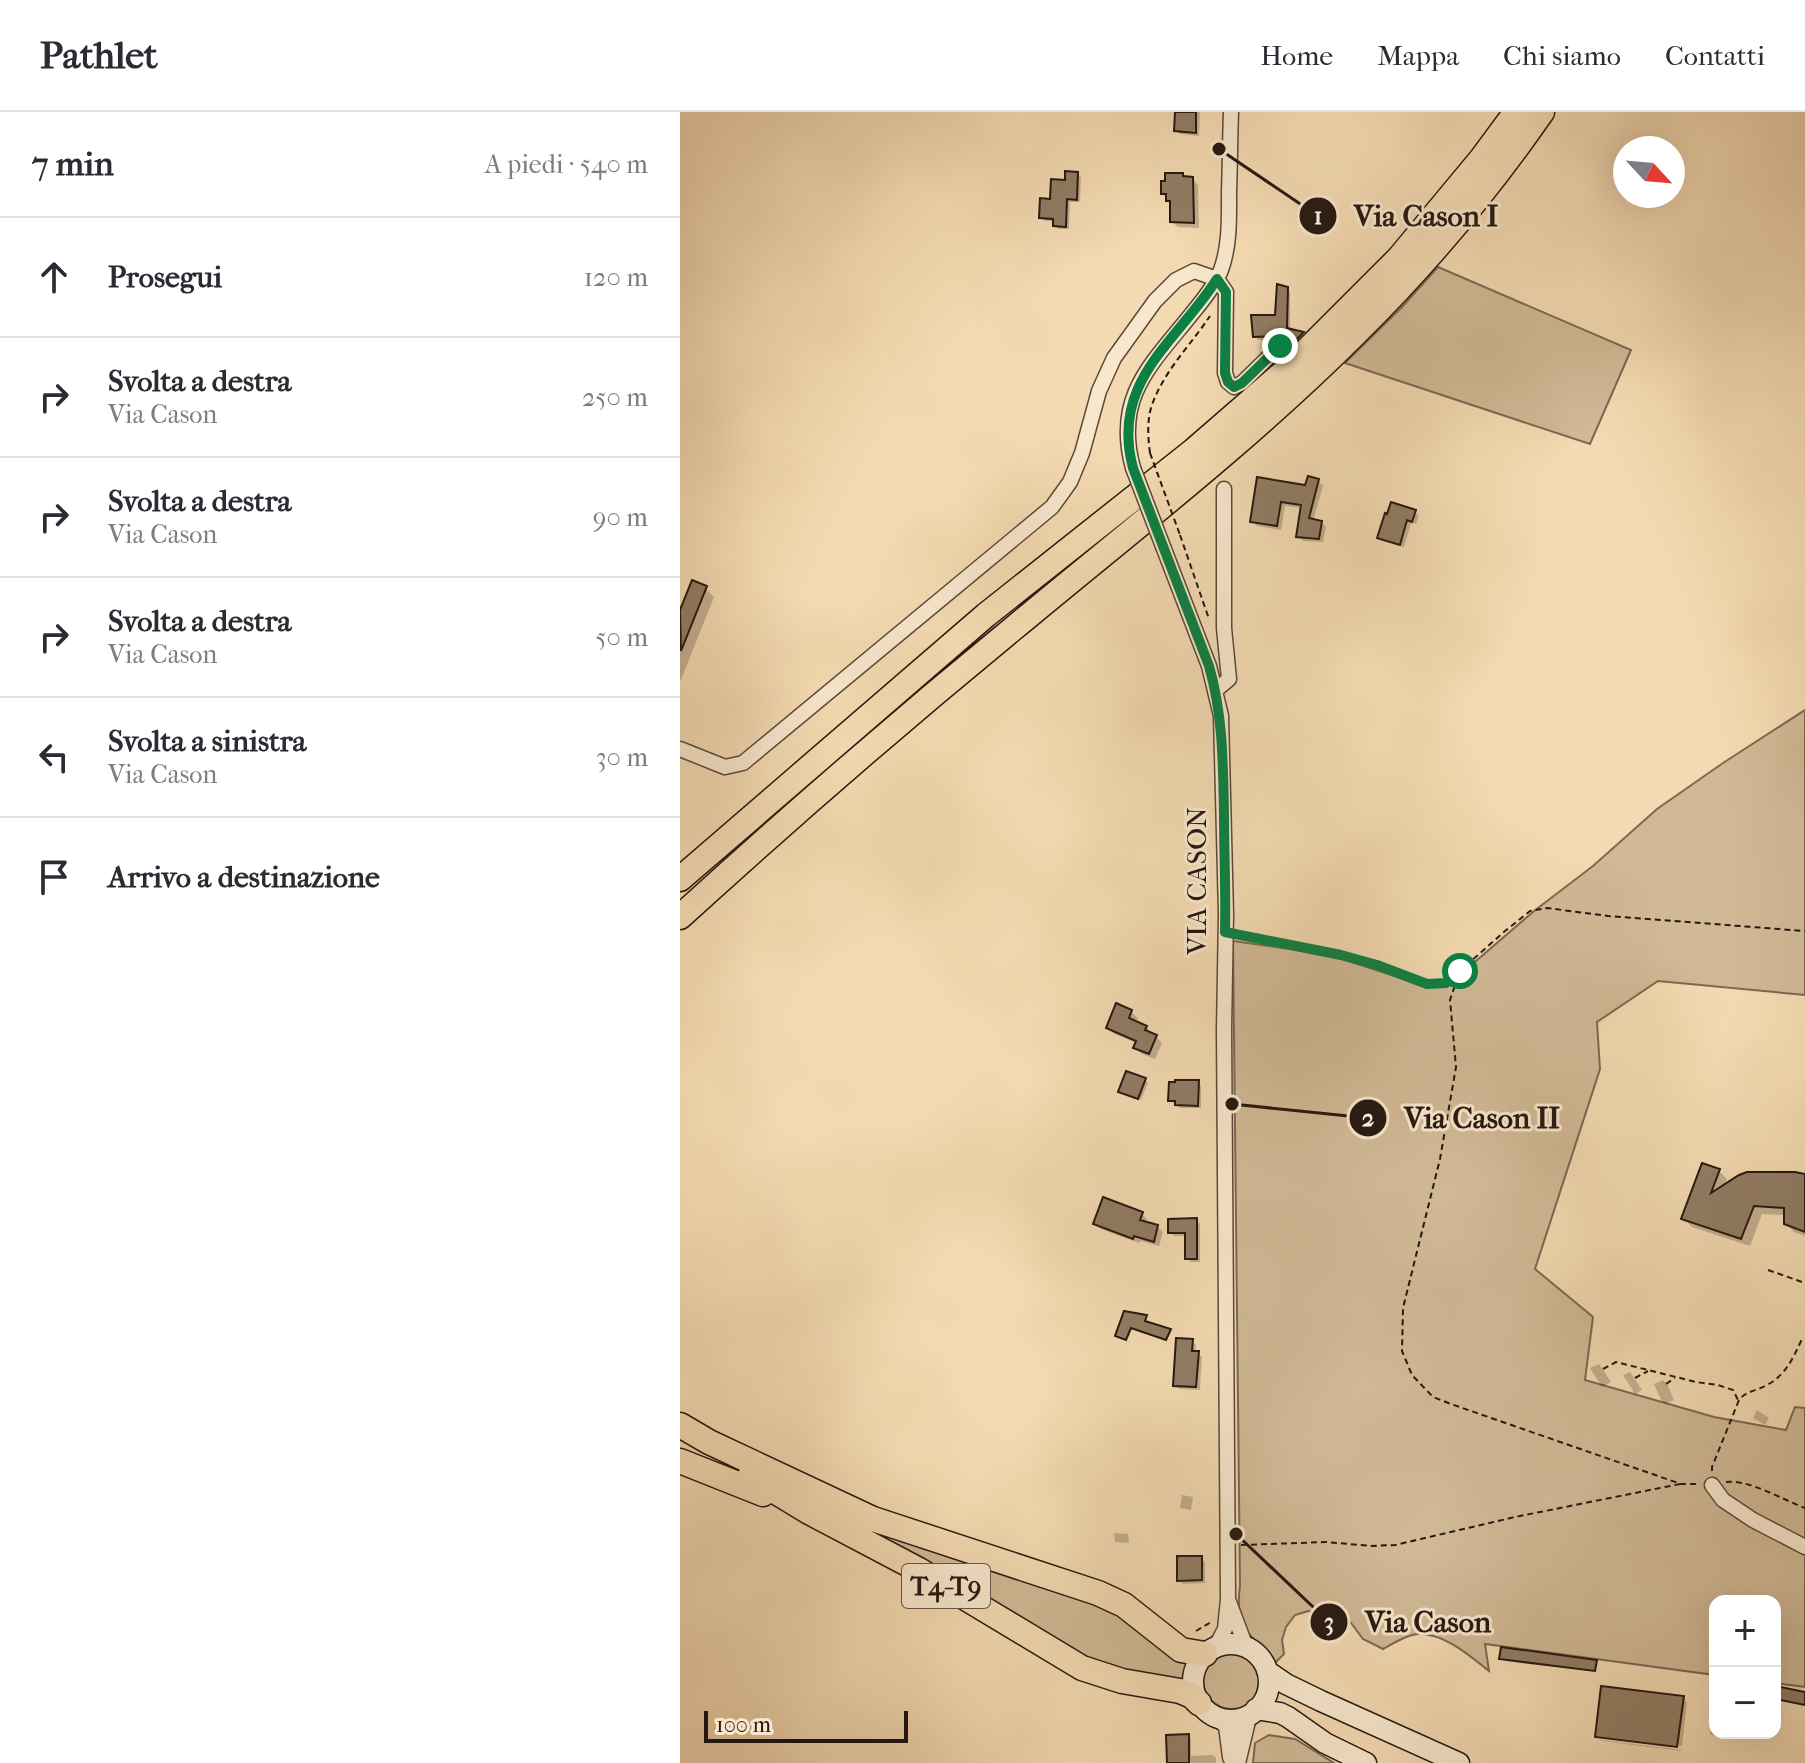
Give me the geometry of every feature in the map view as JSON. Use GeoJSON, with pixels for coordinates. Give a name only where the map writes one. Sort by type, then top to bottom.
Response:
{"type":"FeatureCollection","features":[{"type":"Feature","properties":{"kind":"highway"},"geometry":{"type":"LineString","coordinates":[[680,879],[986,615],[1193,451],[1291,366],[1399,258],[1516,112]]}},
{"type":"Feature","properties":{"kind":"highway"},"geometry":{"type":"LineString","coordinates":[[680,917],[907,715],[1206,469],[1335,353],[1461,220],[1542,112]]}},
{"type":"Feature","properties":{"kind":"highway","name":"T4-T9"},"geometry":{"type":"LineString","coordinates":[[680,1425],[709,1442],[873,1519],[1098,1593],[1124,1605],[1181,1650],[1205,1644]]}},
{"type":"Feature","properties":{"kind":"highway","name":"T4-T9"},"geometry":{"type":"LineString","coordinates":[[680,1441],[728,1462],[801,1485]]}},
{"type":"Feature","properties":{"kind":"highway","name":"T4-T9"},"geometry":{"type":"LineString","coordinates":[[680,1461],[809,1512]]}},
{"type":"Feature","properties":{"kind":"highway","name":"T4-T9"},"geometry":{"type":"LineString","coordinates":[[728,1462],[809,1512],[919,1570],[1082,1668],[1122,1681],[1180,1691],[1199,1703]]}},
{"type":"Feature","properties":{"kind":"main road"},"geometry":{"type":"LineString","coordinates":[[1253,1712],[1267,1692],[1267,1671],[1263,1661],[1246,1647],[1205,1644],[1193,1677],[1199,1703],[1209,1713],[1221,1719],[1235,1719],[1253,1712],[1280,1713],[1325,1743],[1366,1763]]}},
{"type":"Feature","properties":{"kind":"main road"},"geometry":{"type":"LineString","coordinates":[[1267,1671],[1309,1696],[1459,1763]]}},
{"type":"Feature","properties":{"kind":"street","name":"VIA CASON"},"geometry":{"type":"LineString","coordinates":[[1205,1644],[1225,1629],[1228,1599],[1221,716],[1209,666],[1133,468],[1128,449],[1128,431],[1132,401],[1141,380],[1217,279],[1227,245],[1231,112]]}},
{"type":"Feature","properties":{"kind":"street"},"geometry":{"type":"LineString","coordinates":[[680,749],[725,767],[743,763],[1052,507],[1070,482],[1082,453],[1099,391],[1114,358],[1138,323],[1176,280],[1194,271],[1217,279]]}},
{"type":"Feature","properties":{"kind":"street","name":"VIA CASON"},"geometry":{"type":"LineString","coordinates":[[1217,279],[1226,292],[1225,373],[1228,382],[1234,387],[1242,383],[1280,346]]}},
{"type":"Feature","properties":{"kind":"street","name":"VIA CASON"},"geometry":{"type":"LineString","coordinates":[[1216,690],[1229,679],[1224,628],[1224,489]]}},
{"type":"Feature","properties":{"kind":"street"},"geometry":{"type":"LineString","coordinates":[[1712,1485],[1723,1500],[1805,1547]]}},
{"type":"Feature","properties":{"kind":"street","name":"VIA CASON"},"geometry":{"type":"LineString","coordinates":[[1228,1599],[1246,1647]]}},
{"type":"Feature","properties":{"kind":"street"},"geometry":{"type":"LineString","coordinates":[[1234,1763],[1246,1721],[1253,1712]]}},
{"type":"Feature","properties":{"kind":"street"},"geometry":{"type":"LineString","coordinates":[[1221,1719],[1228,1726],[1234,1763]]}},
{"type":"Feature","properties":{"kind":"path"},"geometry":{"type":"LineString","coordinates":[[1180,535],[1150,453],[1148,435],[1151,409],[1164,380],[1214,307]]}},
{"type":"Feature","properties":{"kind":"path"},"geometry":{"type":"LineString","coordinates":[[1225,932],[1341,955],[1427,984],[1446,983],[1530,911],[1547,908],[1608,916],[1805,931]]}},
{"type":"Feature","properties":{"kind":"path"},"geometry":{"type":"LineString","coordinates":[[1460,971],[1450,1000],[1456,1067],[1440,1159],[1403,1308],[1402,1351],[1412,1375],[1433,1397],[1681,1484]]}},
{"type":"Feature","properties":{"kind":"path"},"geometry":{"type":"LineString","coordinates":[[1768,1270],[1805,1283]]}},
{"type":"Feature","properties":{"kind":"path"},"geometry":{"type":"LineString","coordinates":[[1712,1485],[1712,1467],[1739,1400],[1744,1394],[1768,1385],[1787,1370],[1802,1339]]}},
{"type":"Feature","properties":{"kind":"path"},"geometry":{"type":"LineString","coordinates":[[1603,1369],[1616,1362],[1733,1390],[1739,1400]]}},
{"type":"Feature","properties":{"kind":"path"},"geometry":{"type":"LineString","coordinates":[[1635,1378],[1649,1370]]}},
{"type":"Feature","properties":{"kind":"path"},"geometry":{"type":"LineString","coordinates":[[1666,1384],[1676,1377]]}},
{"type":"Feature","properties":{"kind":"path"},"geometry":{"type":"LineString","coordinates":[[1228,1546],[1326,1542],[1395,1545],[1511,1517],[1681,1484],[1712,1485],[1733,1481],[1805,1508]]}},
{"type":"Feature","properties":{"kind":"path"},"geometry":{"type":"LineString","coordinates":[[1205,1644],[1218,1617]]}},
{"type":"Feature","properties":{"kind":"shaded area"},"geometry":{"type":"Polygon","coordinates":[[[1438,267],[1631,350],[1590,444],[1345,363],[1438,267]]]}},
{"type":"Feature","properties":{"kind":"shaded area"},"geometry":{"type":"Polygon","coordinates":[[[1805,710],[1805,995],[1658,981],[1597,1022],[1600,1069],[1535,1269],[1593,1317],[1585,1380],[1714,1417],[1786,1430],[1795,1407],[1805,1408],[1805,1687],[1781,1684],[1781,1595],[1709,1595],[1709,1674],[1485,1644],[1489,1671],[1457,1647],[1439,1638],[1415,1634],[1383,1649],[1363,1639],[1342,1617],[1334,1613],[1308,1611],[1295,1615],[1286,1627],[1282,1640],[1284,1654],[1276,1662],[1246,1629],[1239,1611],[1233,941],[1327,954],[1425,986],[1447,986],[1657,809],[1805,710]]]}},
{"type":"Feature","properties":{"kind":"shaded area"},"geometry":{"type":"Polygon","coordinates":[[[879,1525],[1102,1602],[1193,1658],[1187,1684],[1095,1664],[875,1535],[879,1525]]]}},
{"type":"Feature","properties":{"kind":"shaded area"},"geometry":{"type":"Polygon","coordinates":[[[1232,1651],[1243,1653],[1252,1660],[1259,1669],[1259,1691],[1252,1700],[1243,1707],[1232,1709],[1221,1707],[1212,1700],[1205,1691],[1203,1680],[1205,1669],[1212,1660],[1221,1653],[1232,1651]]]}},
{"type":"Feature","properties":{"kind":"shaded area"},"geometry":{"type":"Polygon","coordinates":[[[1269,1735],[1295,1739],[1334,1763],[1253,1763],[1255,1743],[1269,1735]]]}},
{"type":"Feature","properties":{"kind":"building"},"geometry":{"type":"Polygon","coordinates":[[[1175,112],[1196,112],[1196,133],[1174,131],[1175,112]]]}},
{"type":"Feature","properties":{"kind":"building"},"geometry":{"type":"Polygon","coordinates":[[[1065,171],[1078,172],[1077,200],[1067,199],[1066,227],[1053,226],[1053,219],[1039,218],[1040,198],[1050,199],[1051,179],[1065,180],[1065,171]]]}},
{"type":"Feature","properties":{"kind":"building"},"geometry":{"type":"Polygon","coordinates":[[[1165,173],[1183,173],[1183,176],[1193,177],[1194,223],[1170,222],[1170,201],[1166,201],[1166,194],[1161,194],[1161,181],[1165,181],[1165,173]]]}},
{"type":"Feature","properties":{"kind":"building"},"geometry":{"type":"Polygon","coordinates":[[[1277,284],[1288,287],[1287,328],[1304,332],[1293,343],[1282,336],[1253,337],[1251,315],[1275,315],[1277,284]]]}},
{"type":"Feature","properties":{"kind":"building"},"geometry":{"type":"Polygon","coordinates":[[[1308,476],[1319,479],[1309,518],[1322,521],[1319,539],[1296,537],[1301,505],[1281,502],[1277,526],[1250,522],[1257,477],[1305,485],[1308,476]]]}},
{"type":"Feature","properties":{"kind":"building"},"geometry":{"type":"Polygon","coordinates":[[[1391,502],[1416,510],[1412,522],[1407,520],[1400,545],[1377,538],[1391,502]]]}},
{"type":"Feature","properties":{"kind":"building"},"geometry":{"type":"Polygon","coordinates":[[[692,580],[707,586],[681,651],[680,610],[692,580]]]}},
{"type":"Feature","properties":{"kind":"building"},"geometry":{"type":"Polygon","coordinates":[[[1116,1003],[1132,1010],[1129,1018],[1147,1026],[1145,1030],[1157,1035],[1149,1054],[1133,1048],[1136,1041],[1106,1028],[1116,1003]]]}},
{"type":"Feature","properties":{"kind":"building"},"geometry":{"type":"Polygon","coordinates":[[[1126,1071],[1146,1078],[1138,1099],[1118,1092],[1126,1071]]]}},
{"type":"Feature","properties":{"kind":"building"},"geometry":{"type":"Polygon","coordinates":[[[1199,1080],[1198,1106],[1175,1105],[1175,1101],[1168,1101],[1169,1082],[1199,1080]]]}},
{"type":"Feature","properties":{"kind":"building"},"geometry":{"type":"Polygon","coordinates":[[[1702,1163],[1720,1169],[1711,1193],[1747,1172],[1805,1174],[1805,1232],[1784,1224],[1784,1208],[1754,1206],[1741,1239],[1681,1219],[1702,1163]]]}},
{"type":"Feature","properties":{"kind":"building"},"geometry":{"type":"Polygon","coordinates":[[[1103,1197],[1143,1212],[1140,1220],[1158,1225],[1154,1242],[1134,1236],[1133,1239],[1093,1224],[1103,1197]]]}},
{"type":"Feature","properties":{"kind":"building"},"geometry":{"type":"Polygon","coordinates":[[[1197,1218],[1197,1259],[1185,1259],[1185,1233],[1168,1233],[1168,1219],[1197,1218]]]}},
{"type":"Feature","properties":{"kind":"building"},"geometry":{"type":"Polygon","coordinates":[[[1124,1311],[1147,1315],[1145,1321],[1171,1329],[1166,1340],[1131,1328],[1126,1340],[1115,1336],[1124,1311]]]}},
{"type":"Feature","properties":{"kind":"building"},"geometry":{"type":"Polygon","coordinates":[[[1176,1338],[1193,1339],[1192,1351],[1199,1351],[1196,1387],[1173,1386],[1176,1338]]]}},
{"type":"Feature","properties":{"kind":"building"},"geometry":{"type":"Polygon","coordinates":[[[1177,1556],[1202,1556],[1202,1580],[1177,1581],[1177,1556]]]}},
{"type":"Feature","properties":{"kind":"building"},"geometry":{"type":"Polygon","coordinates":[[[1501,1647],[1597,1660],[1595,1671],[1499,1659],[1501,1647]]]}},
{"type":"Feature","properties":{"kind":"building"},"geometry":{"type":"Polygon","coordinates":[[[1601,1686],[1684,1696],[1677,1747],[1595,1737],[1601,1686]]]}},
{"type":"Feature","properties":{"kind":"building"},"geometry":{"type":"Polygon","coordinates":[[[1781,1687],[1805,1692],[1805,1705],[1781,1700],[1781,1687]]]}},
{"type":"Feature","properties":{"kind":"building"},"geometry":{"type":"Polygon","coordinates":[[[1189,1734],[1189,1763],[1167,1763],[1166,1735],[1189,1734]]]}},
{"type":"Feature","properties":{"kind":"place","name":"Via Cason I"},"geometry":{"type":"Point","coordinates":[1219,149]}},
{"type":"Feature","properties":{"kind":"place","name":"Via Cason II"},"geometry":{"type":"Point","coordinates":[1232,1104]}},
{"type":"Feature","properties":{"kind":"place","name":"Via Cason"},"geometry":{"type":"Point","coordinates":[1236,1534]}},
{"type":"Feature","properties":{"kind":"route"},"geometry":{"type":"LineString","coordinates":[[1280,346],[1242,383],[1234,387],[1228,382],[1225,373],[1226,292],[1217,279],[1141,380],[1132,401],[1128,431],[1128,449],[1133,468],[1216,690],[1223,753],[1225,932],[1341,955],[1427,984],[1446,983],[1460,971]]}}]}
